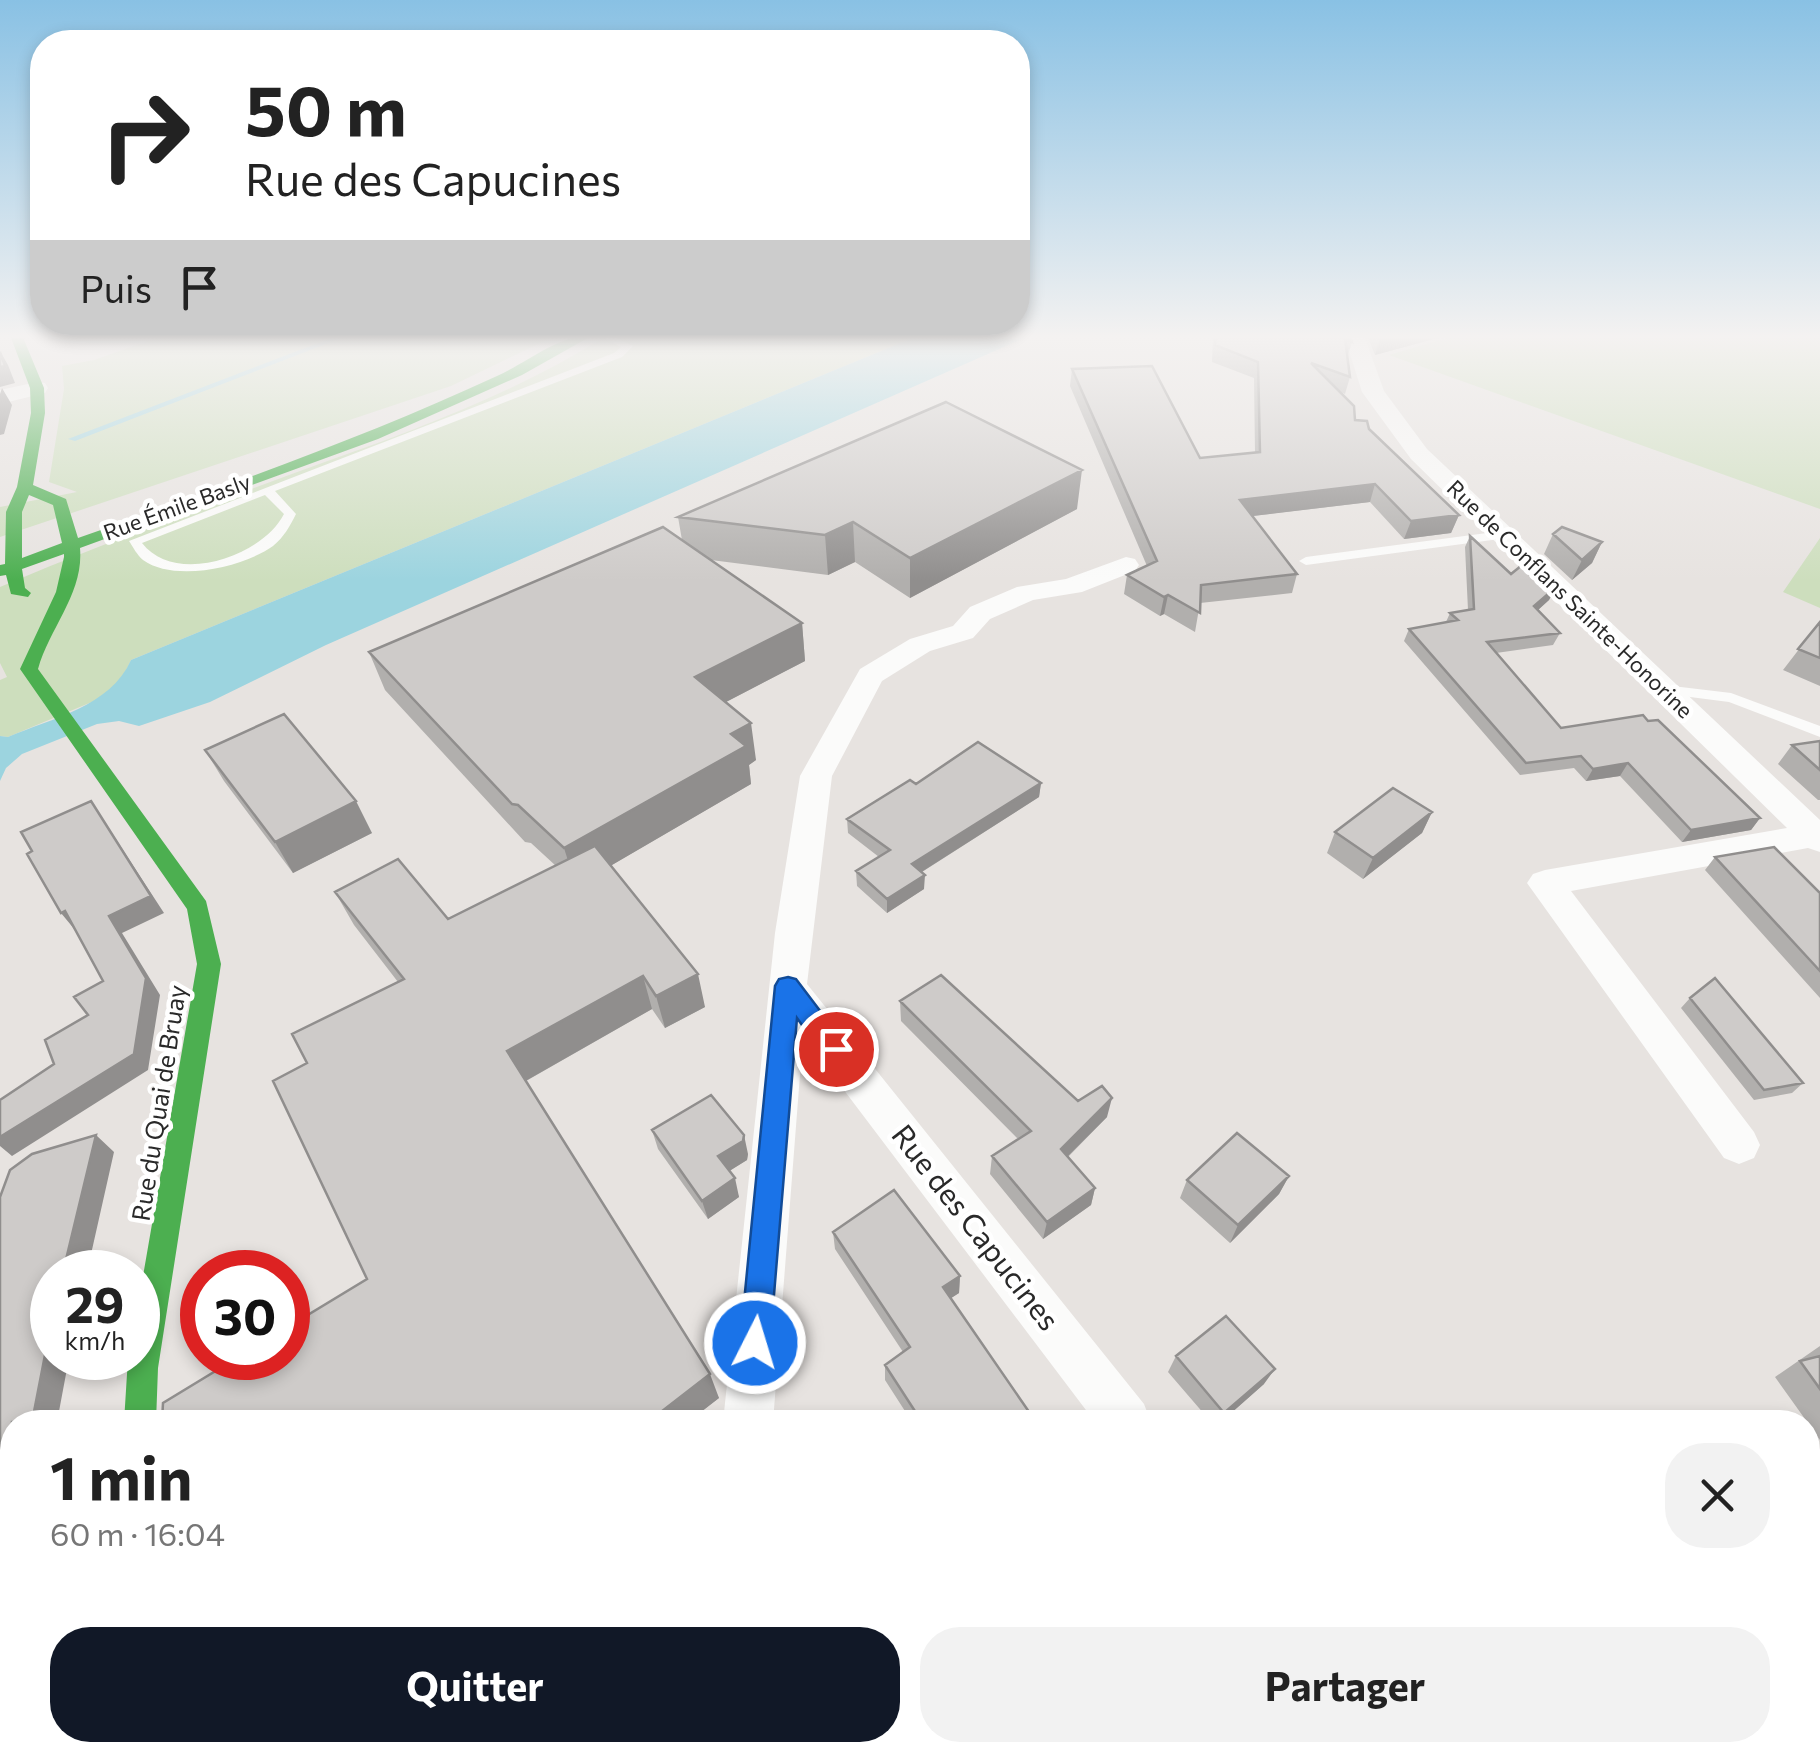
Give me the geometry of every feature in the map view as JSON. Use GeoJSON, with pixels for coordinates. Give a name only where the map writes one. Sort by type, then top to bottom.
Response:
{"type":"FeatureCollection","features":[{"type":"Feature","properties":{"kind":"street"},"geometry":{"type":"LineString","coordinates":[[24,487],[60,502],[72,566],[53,612],[18,590],[6,558],[37,417]]}},
{"type":"Feature","properties":{"kind":"street","name":"Rue Émile Basly"},"geometry":{"type":"LineString","coordinates":[[6,558],[208,486],[310,441],[382,417]]}},
{"type":"Feature","properties":{"kind":"street","name":"Rue Émile Basly"},"geometry":{"type":"LineString","coordinates":[[66,536],[379,435],[419,417]]}},
{"type":"Feature","properties":{"kind":"street","name":"Rue de Conflans Sainte-Honorine"},"geometry":{"type":"LineString","coordinates":[[1389,417],[1398,431],[1502,535],[1817,837]]}},
{"type":"Feature","properties":{"kind":"street"},"geometry":{"type":"LineString","coordinates":[[6,558],[66,536]]}},
{"type":"Feature","properties":{"kind":"street"},"geometry":{"type":"LineString","coordinates":[[749,1410],[788,986],[816,776],[870,675],[920,645],[963,632],[980,613],[1028,593],[1072,586],[1126,564]]}},
{"type":"Feature","properties":{"kind":"street","name":"Rue du Quai de Bruay"},"geometry":{"type":"LineString","coordinates":[[53,612],[31,650],[29,669],[198,908],[209,964],[142,1368],[140,1410]]}},
{"type":"Feature","properties":{"kind":"street"},"geometry":{"type":"LineString","coordinates":[[1739,1145],[1544,883],[1817,837]]}},
{"type":"Feature","properties":{"kind":"street","name":"Rue des Capucines"},"geometry":{"type":"LineString","coordinates":[[788,986],[1117,1410]]}},
{"type":"Feature","properties":{"kind":"lane"},"geometry":{"type":"LineString","coordinates":[[268,491],[290,514],[286,529],[269,545],[238,558],[172,567],[148,558],[135,541],[462,417]]}},
{"type":"Feature","properties":{"kind":"lane"},"geometry":{"type":"LineString","coordinates":[[1306,561],[1502,535]]}},
{"type":"Feature","properties":{"kind":"lane"},"geometry":{"type":"LineString","coordinates":[[1664,690],[1731,698],[1820,732]]}},
{"type":"Feature","properties":{"kind":"green space"},"geometry":{"type":"Polygon","coordinates":[[[59,417],[358,417],[0,537],[0,507],[77,492],[49,482],[59,417]]]}},
{"type":"Feature","properties":{"kind":"green space"},"geometry":{"type":"Polygon","coordinates":[[[445,417],[720,417],[131,660],[121,681],[99,699],[8,737],[0,736],[0,680],[7,677],[0,663],[0,587],[149,527],[445,417]]]}},
{"type":"Feature","properties":{"kind":"green space"},"geometry":{"type":"Polygon","coordinates":[[[1563,417],[1820,417],[1820,509],[1563,417]]]}},
{"type":"Feature","properties":{"kind":"green space"},"geometry":{"type":"Polygon","coordinates":[[[1820,538],[1820,608],[1783,592],[1820,538]]]}},
{"type":"Feature","properties":{"kind":"water"},"geometry":{"type":"Polygon","coordinates":[[[720,417],[844,417],[326,645],[210,702],[139,726],[119,721],[97,724],[22,754],[6,768],[0,781],[0,736],[8,737],[61,717],[94,700],[109,689],[131,660],[720,417]]]}},
{"type":"Feature","properties":{"kind":"building"},"geometry":{"type":"Polygon","coordinates":[[[911,417],[976,417],[1082,470],[910,558],[853,522],[825,535],[678,517],[911,417]]]}},
{"type":"Feature","properties":{"kind":"building"},"geometry":{"type":"Polygon","coordinates":[[[1093,417],[1179,417],[1200,458],[1260,452],[1259,417],[1355,417],[1367,421],[1369,429],[1459,515],[1411,521],[1375,484],[1240,500],[1297,574],[1201,585],[1200,613],[1127,575],[1157,561],[1093,417]]]}},
{"type":"Feature","properties":{"kind":"building"},"geometry":{"type":"Polygon","coordinates":[[[663,527],[802,623],[695,677],[751,723],[731,734],[746,746],[564,848],[518,805],[512,804],[369,652],[663,527]]]}},
{"type":"Feature","properties":{"kind":"building"},"geometry":{"type":"Polygon","coordinates":[[[1562,527],[1602,542],[1582,560],[1553,534],[1562,527]]]}},
{"type":"Feature","properties":{"kind":"building"},"geometry":{"type":"Polygon","coordinates":[[[1470,536],[1511,574],[1527,561],[1555,588],[1534,606],[1560,633],[1487,642],[1561,728],[1643,715],[1648,721],[1658,720],[1760,818],[1691,830],[1628,763],[1593,769],[1581,756],[1526,763],[1409,629],[1458,620],[1450,613],[1474,609],[1470,536]]]}},
{"type":"Feature","properties":{"kind":"building"},"geometry":{"type":"Polygon","coordinates":[[[1820,622],[1820,658],[1798,649],[1820,622]]]}},
{"type":"Feature","properties":{"kind":"building"},"geometry":{"type":"Polygon","coordinates":[[[284,714],[356,801],[275,842],[205,750],[284,714]]]}},
{"type":"Feature","properties":{"kind":"building"},"geometry":{"type":"Polygon","coordinates":[[[1820,741],[1820,770],[1792,745],[1820,741]]]}},
{"type":"Feature","properties":{"kind":"building"},"geometry":{"type":"Polygon","coordinates":[[[978,742],[1041,783],[912,864],[925,875],[887,899],[856,871],[890,850],[847,819],[910,780],[916,784],[978,742]]]}},
{"type":"Feature","properties":{"kind":"building"},"geometry":{"type":"Polygon","coordinates":[[[1393,788],[1432,812],[1373,858],[1335,832],[1393,788]]]}},
{"type":"Feature","properties":{"kind":"building"},"geometry":{"type":"Polygon","coordinates":[[[91,801],[151,896],[109,916],[146,978],[134,1054],[0,1137],[0,1100],[54,1064],[45,1040],[88,1015],[74,997],[103,981],[65,911],[61,913],[27,854],[32,851],[21,832],[91,801]]]}},
{"type":"Feature","properties":{"kind":"building"},"geometry":{"type":"Polygon","coordinates":[[[595,846],[698,974],[656,996],[643,976],[507,1051],[710,1374],[664,1410],[163,1410],[163,1403],[201,1380],[310,1380],[310,1314],[367,1279],[273,1081],[307,1063],[292,1034],[404,979],[335,892],[398,859],[448,919],[595,846]]]}},
{"type":"Feature","properties":{"kind":"building"},"geometry":{"type":"Polygon","coordinates":[[[1774,847],[1820,893],[1820,971],[1715,857],[1774,847]]]}},
{"type":"Feature","properties":{"kind":"building"},"geometry":{"type":"Polygon","coordinates":[[[941,975],[1078,1101],[1102,1086],[1112,1098],[1061,1149],[1095,1188],[1047,1222],[992,1156],[1031,1131],[900,1001],[941,975]]]}},
{"type":"Feature","properties":{"kind":"building"},"geometry":{"type":"Polygon","coordinates":[[[1715,978],[1803,1083],[1764,1090],[1690,998],[1715,978]]]}},
{"type":"Feature","properties":{"kind":"building"},"geometry":{"type":"Polygon","coordinates":[[[711,1095],[744,1135],[743,1141],[718,1156],[735,1178],[702,1201],[652,1130],[711,1095]]]}},
{"type":"Feature","properties":{"kind":"building"},"geometry":{"type":"Polygon","coordinates":[[[1237,1133],[1289,1176],[1238,1225],[1187,1180],[1237,1133]]]}},
{"type":"Feature","properties":{"kind":"building"},"geometry":{"type":"Polygon","coordinates":[[[96,1135],[68,1250],[30,1250],[30,1380],[40,1380],[34,1410],[0,1410],[0,1197],[10,1170],[32,1154],[96,1135]]]}},
{"type":"Feature","properties":{"kind":"building"},"geometry":{"type":"Polygon","coordinates":[[[894,1190],[960,1276],[943,1287],[1028,1410],[914,1410],[885,1365],[910,1347],[833,1232],[894,1190]]]}},
{"type":"Feature","properties":{"kind":"building"},"geometry":{"type":"Polygon","coordinates":[[[1226,1316],[1275,1369],[1227,1410],[1221,1410],[1176,1356],[1226,1316]]]}},
{"type":"Feature","properties":{"kind":"building"},"geometry":{"type":"Polygon","coordinates":[[[1820,1356],[1820,1389],[1800,1361],[1820,1356]]]}},
{"type":"Feature","properties":{"kind":"waterway"},"geometry":{"type":"LineString","coordinates":[[72,439],[129,417]]}},
{"type":"Feature","properties":{"kind":"traffic: fast"},"geometry":{"type":"LineString","coordinates":[[22,593],[17,590],[13,566],[14,512],[25,487],[37,417]]}},
{"type":"Feature","properties":{"kind":"traffic: fast"},"geometry":{"type":"LineString","coordinates":[[0,571],[299,465],[417,417]]}},
{"type":"Feature","properties":{"kind":"traffic: fast"},"geometry":{"type":"LineString","coordinates":[[25,487],[60,502],[72,557],[70,579],[29,669],[198,907],[209,964],[142,1368],[140,1410]]}},
{"type":"Feature","properties":{"kind":"route"},"geometry":{"type":"LineString","coordinates":[[755,1343],[788,986],[836,1049]]}}]}
